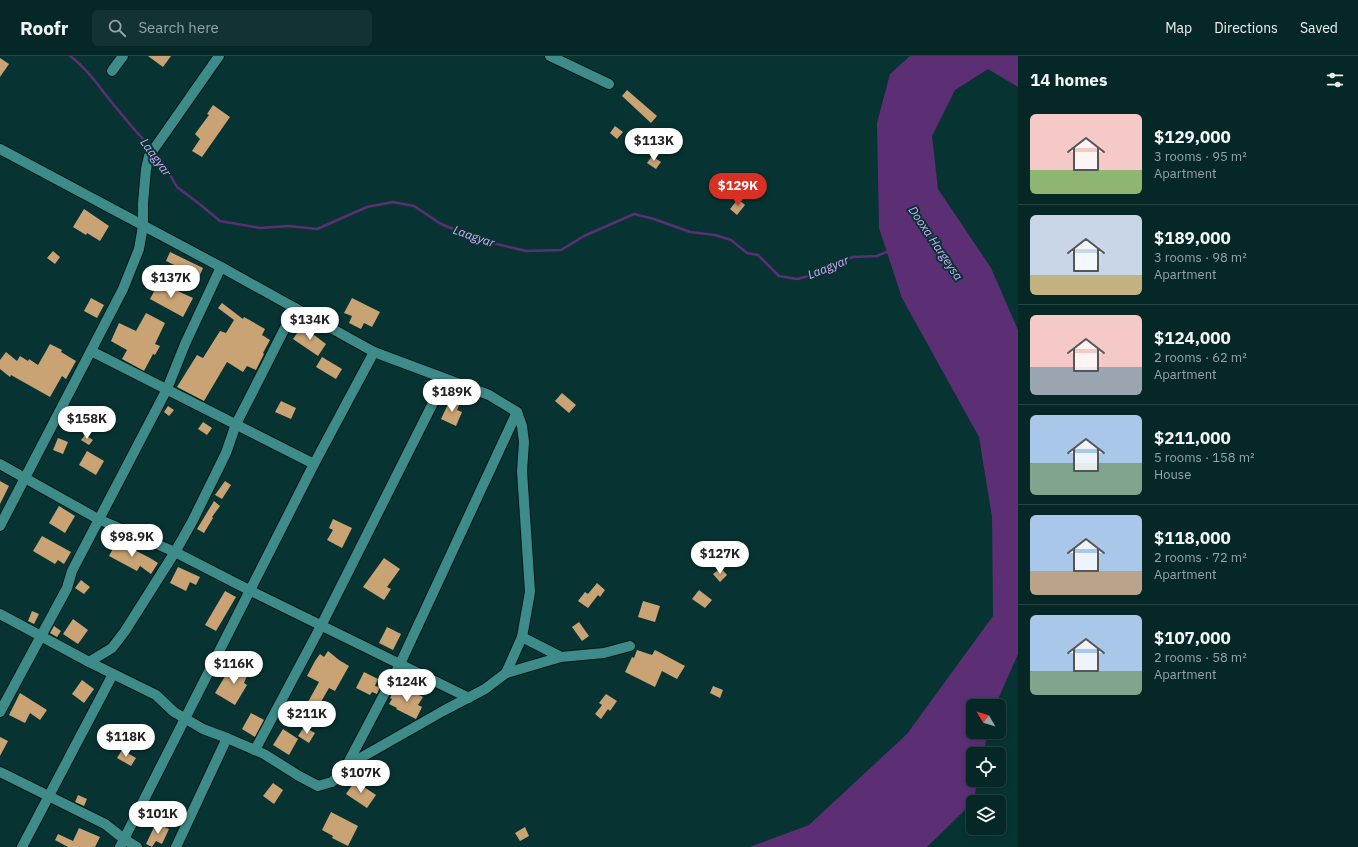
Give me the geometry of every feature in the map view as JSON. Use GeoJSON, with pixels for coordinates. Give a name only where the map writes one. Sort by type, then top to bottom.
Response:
{"type":"FeatureCollection","features":[{"type":"Feature","properties":{"kind":"street"},"geometry":{"type":"LineString","coordinates":[[112,71],[123,56]]}},
{"type":"Feature","properties":{"kind":"street"},"geometry":{"type":"LineString","coordinates":[[0,526],[123,289],[139,249],[143,226],[143,203],[146,169],[150,156],[220,56]]}},
{"type":"Feature","properties":{"kind":"street"},"geometry":{"type":"LineString","coordinates":[[550,56],[609,84]]}},
{"type":"Feature","properties":{"kind":"street"},"geometry":{"type":"LineString","coordinates":[[0,149],[220,267],[374,352],[488,395],[517,412],[522,426],[524,442],[522,471],[530,592],[522,637],[506,673]]}},
{"type":"Feature","properties":{"kind":"street"},"geometry":{"type":"LineString","coordinates":[[0,712],[68,588],[72,571],[167,389],[185,344],[220,267]]}},
{"type":"Feature","properties":{"kind":"street"},"geometry":{"type":"LineString","coordinates":[[89,662],[112,648],[175,552],[192,522],[226,453],[236,424],[295,308]]}},
{"type":"Feature","properties":{"kind":"street"},"geometry":{"type":"LineString","coordinates":[[91,351],[314,464]]}},
{"type":"Feature","properties":{"kind":"street"},"geometry":{"type":"LineString","coordinates":[[122,843],[249,590],[374,352]]}},
{"type":"Feature","properties":{"kind":"street"},"geometry":{"type":"LineString","coordinates":[[255,750],[321,626],[445,379]]}},
{"type":"Feature","properties":{"kind":"street"},"geometry":{"type":"LineString","coordinates":[[345,770],[400,664],[517,412]]}},
{"type":"Feature","properties":{"kind":"street"},"geometry":{"type":"LineString","coordinates":[[0,464],[98,519],[175,552],[321,626],[469,698]]}},
{"type":"Feature","properties":{"kind":"street"},"geometry":{"type":"LineString","coordinates":[[0,614],[89,662],[156,695],[174,712],[203,729],[264,754],[318,786],[332,782],[355,761],[485,689],[506,673],[561,657],[604,653],[630,646]]}},
{"type":"Feature","properties":{"kind":"street"},"geometry":{"type":"LineString","coordinates":[[522,637],[561,657]]}},
{"type":"Feature","properties":{"kind":"street"},"geometry":{"type":"LineString","coordinates":[[22,847],[113,674]]}},
{"type":"Feature","properties":{"kind":"street"},"geometry":{"type":"LineString","coordinates":[[176,847],[227,738]]}},
{"type":"Feature","properties":{"kind":"street"},"geometry":{"type":"LineString","coordinates":[[0,772],[104,824],[122,843],[137,847]]}},
{"type":"Feature","properties":{"kind":"water","name":"Dooxa Hargeysa"},"geometry":{"type":"Polygon","coordinates":[[[910,56],[1018,56],[1018,87],[988,69],[955,90],[932,136],[938,189],[991,268],[1018,330],[1018,654],[998,699],[966,699],[966,739],[986,739],[985,747],[966,747],[966,787],[976,787],[975,795],[966,795],[966,809],[927,847],[750,847],[809,825],[907,734],[993,616],[992,517],[979,437],[902,298],[879,228],[877,123],[890,74],[910,56]]]}},
{"type":"Feature","properties":{"kind":"building"},"geometry":{"type":"Polygon","coordinates":[[[148,56],[171,56],[163,67],[148,56]]]}},
{"type":"Feature","properties":{"kind":"building"},"geometry":{"type":"Polygon","coordinates":[[[0,58],[9,64],[0,77],[0,58]]]}},
{"type":"Feature","properties":{"kind":"building"},"geometry":{"type":"Polygon","coordinates":[[[627,90],[657,116],[651,123],[622,96],[627,90]]]}},
{"type":"Feature","properties":{"kind":"building"},"geometry":{"type":"Polygon","coordinates":[[[213,105],[230,117],[202,157],[192,151],[200,139],[195,134],[209,115],[207,114],[213,105]]]}},
{"type":"Feature","properties":{"kind":"building"},"geometry":{"type":"Polygon","coordinates":[[[615,126],[623,132],[617,139],[610,133],[615,126]]]}},
{"type":"Feature","properties":{"kind":"building"},"geometry":{"type":"Polygon","coordinates":[[[652,156],[661,162],[656,169],[647,163],[652,156]]]}},
{"type":"Feature","properties":{"kind":"building"},"geometry":{"type":"Polygon","coordinates":[[[738,199],[745,205],[737,215],[730,209],[738,199]]]}},
{"type":"Feature","properties":{"kind":"building"},"geometry":{"type":"Polygon","coordinates":[[[84,209],[109,226],[100,241],[73,227],[84,209]]]}},
{"type":"Feature","properties":{"kind":"building"},"geometry":{"type":"Polygon","coordinates":[[[53,251],[60,257],[55,264],[47,258],[53,251]]]}},
{"type":"Feature","properties":{"kind":"building"},"geometry":{"type":"Polygon","coordinates":[[[170,252],[203,268],[199,277],[166,261],[170,252]]]}},
{"type":"Feature","properties":{"kind":"building"},"geometry":{"type":"Polygon","coordinates":[[[160,280],[168,284],[167,286],[193,298],[183,317],[150,299],[160,280]]]}},
{"type":"Feature","properties":{"kind":"building"},"geometry":{"type":"Polygon","coordinates":[[[91,298],[104,305],[97,318],[84,311],[91,298]]]}},
{"type":"Feature","properties":{"kind":"building"},"geometry":{"type":"Polygon","coordinates":[[[352,298],[380,312],[372,327],[364,323],[361,329],[349,323],[352,316],[344,313],[352,298]]]}},
{"type":"Feature","properties":{"kind":"building"},"geometry":{"type":"Polygon","coordinates":[[[222,303],[243,319],[244,317],[265,329],[262,335],[270,340],[256,370],[247,366],[243,372],[227,362],[204,401],[177,387],[197,355],[203,358],[220,331],[226,333],[234,320],[218,308],[222,303]]]}},
{"type":"Feature","properties":{"kind":"building"},"geometry":{"type":"Polygon","coordinates":[[[146,313],[165,323],[155,344],[160,346],[155,355],[153,354],[144,371],[122,359],[127,350],[111,341],[119,323],[136,331],[146,313]]]}},
{"type":"Feature","properties":{"kind":"building"},"geometry":{"type":"Polygon","coordinates":[[[302,326],[326,344],[318,356],[293,339],[302,326]]]}},
{"type":"Feature","properties":{"kind":"building"},"geometry":{"type":"Polygon","coordinates":[[[50,344],[62,350],[61,352],[76,361],[66,379],[62,376],[50,397],[11,375],[10,377],[0,369],[0,360],[6,352],[17,361],[20,356],[28,361],[29,359],[38,365],[50,344]]]}},
{"type":"Feature","properties":{"kind":"building"},"geometry":{"type":"Polygon","coordinates":[[[322,357],[342,369],[336,379],[316,367],[322,357]]]}},
{"type":"Feature","properties":{"kind":"building"},"geometry":{"type":"Polygon","coordinates":[[[562,393],[576,405],[569,413],[555,401],[562,393]]]}},
{"type":"Feature","properties":{"kind":"building"},"geometry":{"type":"Polygon","coordinates":[[[451,398],[460,403],[457,410],[462,412],[456,426],[441,419],[451,398]]]}},
{"type":"Feature","properties":{"kind":"building"},"geometry":{"type":"Polygon","coordinates":[[[281,401],[296,408],[291,419],[275,412],[281,401]]]}},
{"type":"Feature","properties":{"kind":"building"},"geometry":{"type":"Polygon","coordinates":[[[168,406],[174,410],[169,416],[164,412],[168,406]]]}},
{"type":"Feature","properties":{"kind":"building"},"geometry":{"type":"Polygon","coordinates":[[[203,422],[212,428],[207,435],[198,429],[203,422]]]}},
{"type":"Feature","properties":{"kind":"building"},"geometry":{"type":"Polygon","coordinates":[[[85,435],[93,440],[89,445],[81,440],[85,435]]]}},
{"type":"Feature","properties":{"kind":"building"},"geometry":{"type":"Polygon","coordinates":[[[58,438],[68,442],[63,454],[53,450],[58,438]]]}},
{"type":"Feature","properties":{"kind":"building"},"geometry":{"type":"Polygon","coordinates":[[[87,451],[104,461],[96,475],[79,465],[87,451]]]}},
{"type":"Feature","properties":{"kind":"building"},"geometry":{"type":"Polygon","coordinates":[[[0,481],[9,486],[0,504],[0,481]]]}},
{"type":"Feature","properties":{"kind":"building"},"geometry":{"type":"Polygon","coordinates":[[[225,481],[231,485],[222,499],[215,495],[225,481]]]}},
{"type":"Feature","properties":{"kind":"building"},"geometry":{"type":"Polygon","coordinates":[[[214,501],[220,506],[212,517],[213,518],[204,533],[197,529],[214,501]]]}},
{"type":"Feature","properties":{"kind":"building"},"geometry":{"type":"Polygon","coordinates":[[[59,506],[75,516],[65,533],[49,523],[59,506]]]}},
{"type":"Feature","properties":{"kind":"building"},"geometry":{"type":"Polygon","coordinates":[[[333,519],[352,528],[342,548],[327,540],[333,530],[329,528],[333,519]]]}},
{"type":"Feature","properties":{"kind":"building"},"geometry":{"type":"Polygon","coordinates":[[[42,536],[71,552],[64,564],[58,560],[55,564],[33,551],[42,536]]]}},
{"type":"Feature","properties":{"kind":"building"},"geometry":{"type":"Polygon","coordinates":[[[117,541],[158,563],[151,574],[140,566],[137,571],[109,556],[117,541]]]}},
{"type":"Feature","properties":{"kind":"building"},"geometry":{"type":"Polygon","coordinates":[[[384,558],[400,569],[387,587],[391,589],[384,600],[363,587],[384,558]]]}},
{"type":"Feature","properties":{"kind":"building"},"geometry":{"type":"Polygon","coordinates":[[[178,567],[200,577],[196,585],[190,582],[186,591],[170,583],[178,567]]]}},
{"type":"Feature","properties":{"kind":"building"},"geometry":{"type":"Polygon","coordinates":[[[721,568],[727,575],[720,582],[713,574],[721,568]]]}},
{"type":"Feature","properties":{"kind":"building"},"geometry":{"type":"Polygon","coordinates":[[[81,580],[90,587],[84,594],[75,588],[81,580]]]}},
{"type":"Feature","properties":{"kind":"building"},"geometry":{"type":"Polygon","coordinates":[[[597,583],[605,590],[600,597],[598,595],[588,608],[578,601],[585,592],[588,594],[597,583]]]}},
{"type":"Feature","properties":{"kind":"building"},"geometry":{"type":"Polygon","coordinates":[[[699,590],[712,600],[705,608],[692,599],[699,590]]]}},
{"type":"Feature","properties":{"kind":"building"},"geometry":{"type":"Polygon","coordinates":[[[225,591],[236,597],[216,631],[205,625],[225,591]]]}},
{"type":"Feature","properties":{"kind":"building"},"geometry":{"type":"Polygon","coordinates":[[[643,601],[660,606],[655,622],[638,617],[643,601]]]}},
{"type":"Feature","properties":{"kind":"building"},"geometry":{"type":"Polygon","coordinates":[[[32,611],[39,614],[34,624],[28,621],[32,611]]]}},
{"type":"Feature","properties":{"kind":"building"},"geometry":{"type":"Polygon","coordinates":[[[73,619],[88,630],[78,644],[63,634],[73,619]]]}},
{"type":"Feature","properties":{"kind":"building"},"geometry":{"type":"Polygon","coordinates":[[[579,622],[589,636],[582,641],[572,627],[579,622]]]}},
{"type":"Feature","properties":{"kind":"building"},"geometry":{"type":"Polygon","coordinates":[[[54,626],[61,631],[57,637],[50,633],[54,626]]]}},
{"type":"Feature","properties":{"kind":"building"},"geometry":{"type":"Polygon","coordinates":[[[387,627],[401,634],[393,650],[379,643],[387,627]]]}},
{"type":"Feature","properties":{"kind":"building"},"geometry":{"type":"Polygon","coordinates":[[[637,650],[652,655],[655,650],[685,666],[677,679],[662,671],[655,687],[625,672],[637,650]]]}},
{"type":"Feature","properties":{"kind":"building"},"geometry":{"type":"Polygon","coordinates":[[[328,651],[349,666],[335,691],[329,688],[318,707],[308,702],[319,682],[307,676],[320,654],[324,657],[328,651]]]}},
{"type":"Feature","properties":{"kind":"building"},"geometry":{"type":"Polygon","coordinates":[[[238,663],[250,669],[244,683],[247,685],[235,705],[215,693],[227,673],[232,676],[238,663]]]}},
{"type":"Feature","properties":{"kind":"building"},"geometry":{"type":"Polygon","coordinates":[[[364,672],[378,679],[375,686],[380,687],[377,694],[372,692],[370,695],[356,688],[364,672]]]}},
{"type":"Feature","properties":{"kind":"building"},"geometry":{"type":"Polygon","coordinates":[[[82,680],[94,689],[84,703],[72,694],[82,680]]]}},
{"type":"Feature","properties":{"kind":"building"},"geometry":{"type":"Polygon","coordinates":[[[713,686],[723,690],[720,698],[710,693],[713,686]]]}},
{"type":"Feature","properties":{"kind":"building"},"geometry":{"type":"Polygon","coordinates":[[[403,687],[423,697],[418,705],[422,707],[416,719],[389,704],[392,699],[390,698],[393,692],[399,695],[403,687]]]}},
{"type":"Feature","properties":{"kind":"building"},"geometry":{"type":"Polygon","coordinates":[[[20,693],[47,710],[40,720],[30,713],[25,723],[9,715],[20,693]]]}},
{"type":"Feature","properties":{"kind":"building"},"geometry":{"type":"Polygon","coordinates":[[[606,694],[617,701],[610,711],[608,709],[601,719],[595,714],[602,705],[599,703],[606,694]]]}},
{"type":"Feature","properties":{"kind":"building"},"geometry":{"type":"Polygon","coordinates":[[[251,713],[264,720],[255,737],[242,729],[251,713]]]}},
{"type":"Feature","properties":{"kind":"building"},"geometry":{"type":"Polygon","coordinates":[[[304,727],[315,733],[309,743],[298,736],[304,727]]]}},
{"type":"Feature","properties":{"kind":"building"},"geometry":{"type":"Polygon","coordinates":[[[283,729],[298,739],[289,755],[273,745],[283,729]]]}},
{"type":"Feature","properties":{"kind":"building"},"geometry":{"type":"Polygon","coordinates":[[[0,737],[8,741],[0,756],[0,737]]]}},
{"type":"Feature","properties":{"kind":"building"},"geometry":{"type":"Polygon","coordinates":[[[122,750],[136,758],[131,766],[117,758],[122,750]]]}},
{"type":"Feature","properties":{"kind":"building"},"geometry":{"type":"Polygon","coordinates":[[[355,781],[376,795],[367,808],[346,794],[355,781]]]}},
{"type":"Feature","properties":{"kind":"building"},"geometry":{"type":"Polygon","coordinates":[[[273,783],[283,790],[274,804],[263,796],[273,783]]]}},
{"type":"Feature","properties":{"kind":"building"},"geometry":{"type":"Polygon","coordinates":[[[78,795],[87,799],[84,806],[75,802],[78,795]]]}},
{"type":"Feature","properties":{"kind":"building"},"geometry":{"type":"Polygon","coordinates":[[[331,812],[358,826],[348,846],[332,838],[333,836],[322,830],[331,812]]]}},
{"type":"Feature","properties":{"kind":"building"},"geometry":{"type":"Polygon","coordinates":[[[156,823],[169,829],[162,844],[156,841],[152,847],[146,844],[156,823]]]}},
{"type":"Feature","properties":{"kind":"building"},"geometry":{"type":"Polygon","coordinates":[[[525,827],[529,836],[520,841],[515,833],[525,827]]]}},
{"type":"Feature","properties":{"kind":"building"},"geometry":{"type":"Polygon","coordinates":[[[79,828],[100,837],[95,847],[68,847],[55,840],[58,834],[73,841],[79,828]]]}},
{"type":"Feature","properties":{"kind":"waterway","name":"Laagyar"},"geometry":{"type":"LineString","coordinates":[[70,56],[88,72],[122,115],[151,148]]}},
{"type":"Feature","properties":{"kind":"waterway","name":"Laagyar"},"geometry":{"type":"LineString","coordinates":[[154,152],[162,161],[177,187],[220,221],[260,228],[289,226],[317,229],[367,207],[393,202],[414,206],[441,224],[480,240],[526,251],[561,250],[584,236],[634,214],[654,219],[690,232],[715,235],[731,240],[747,253],[758,255],[779,276],[797,279],[813,275],[833,263],[853,257],[877,256],[889,251]]}}]}
